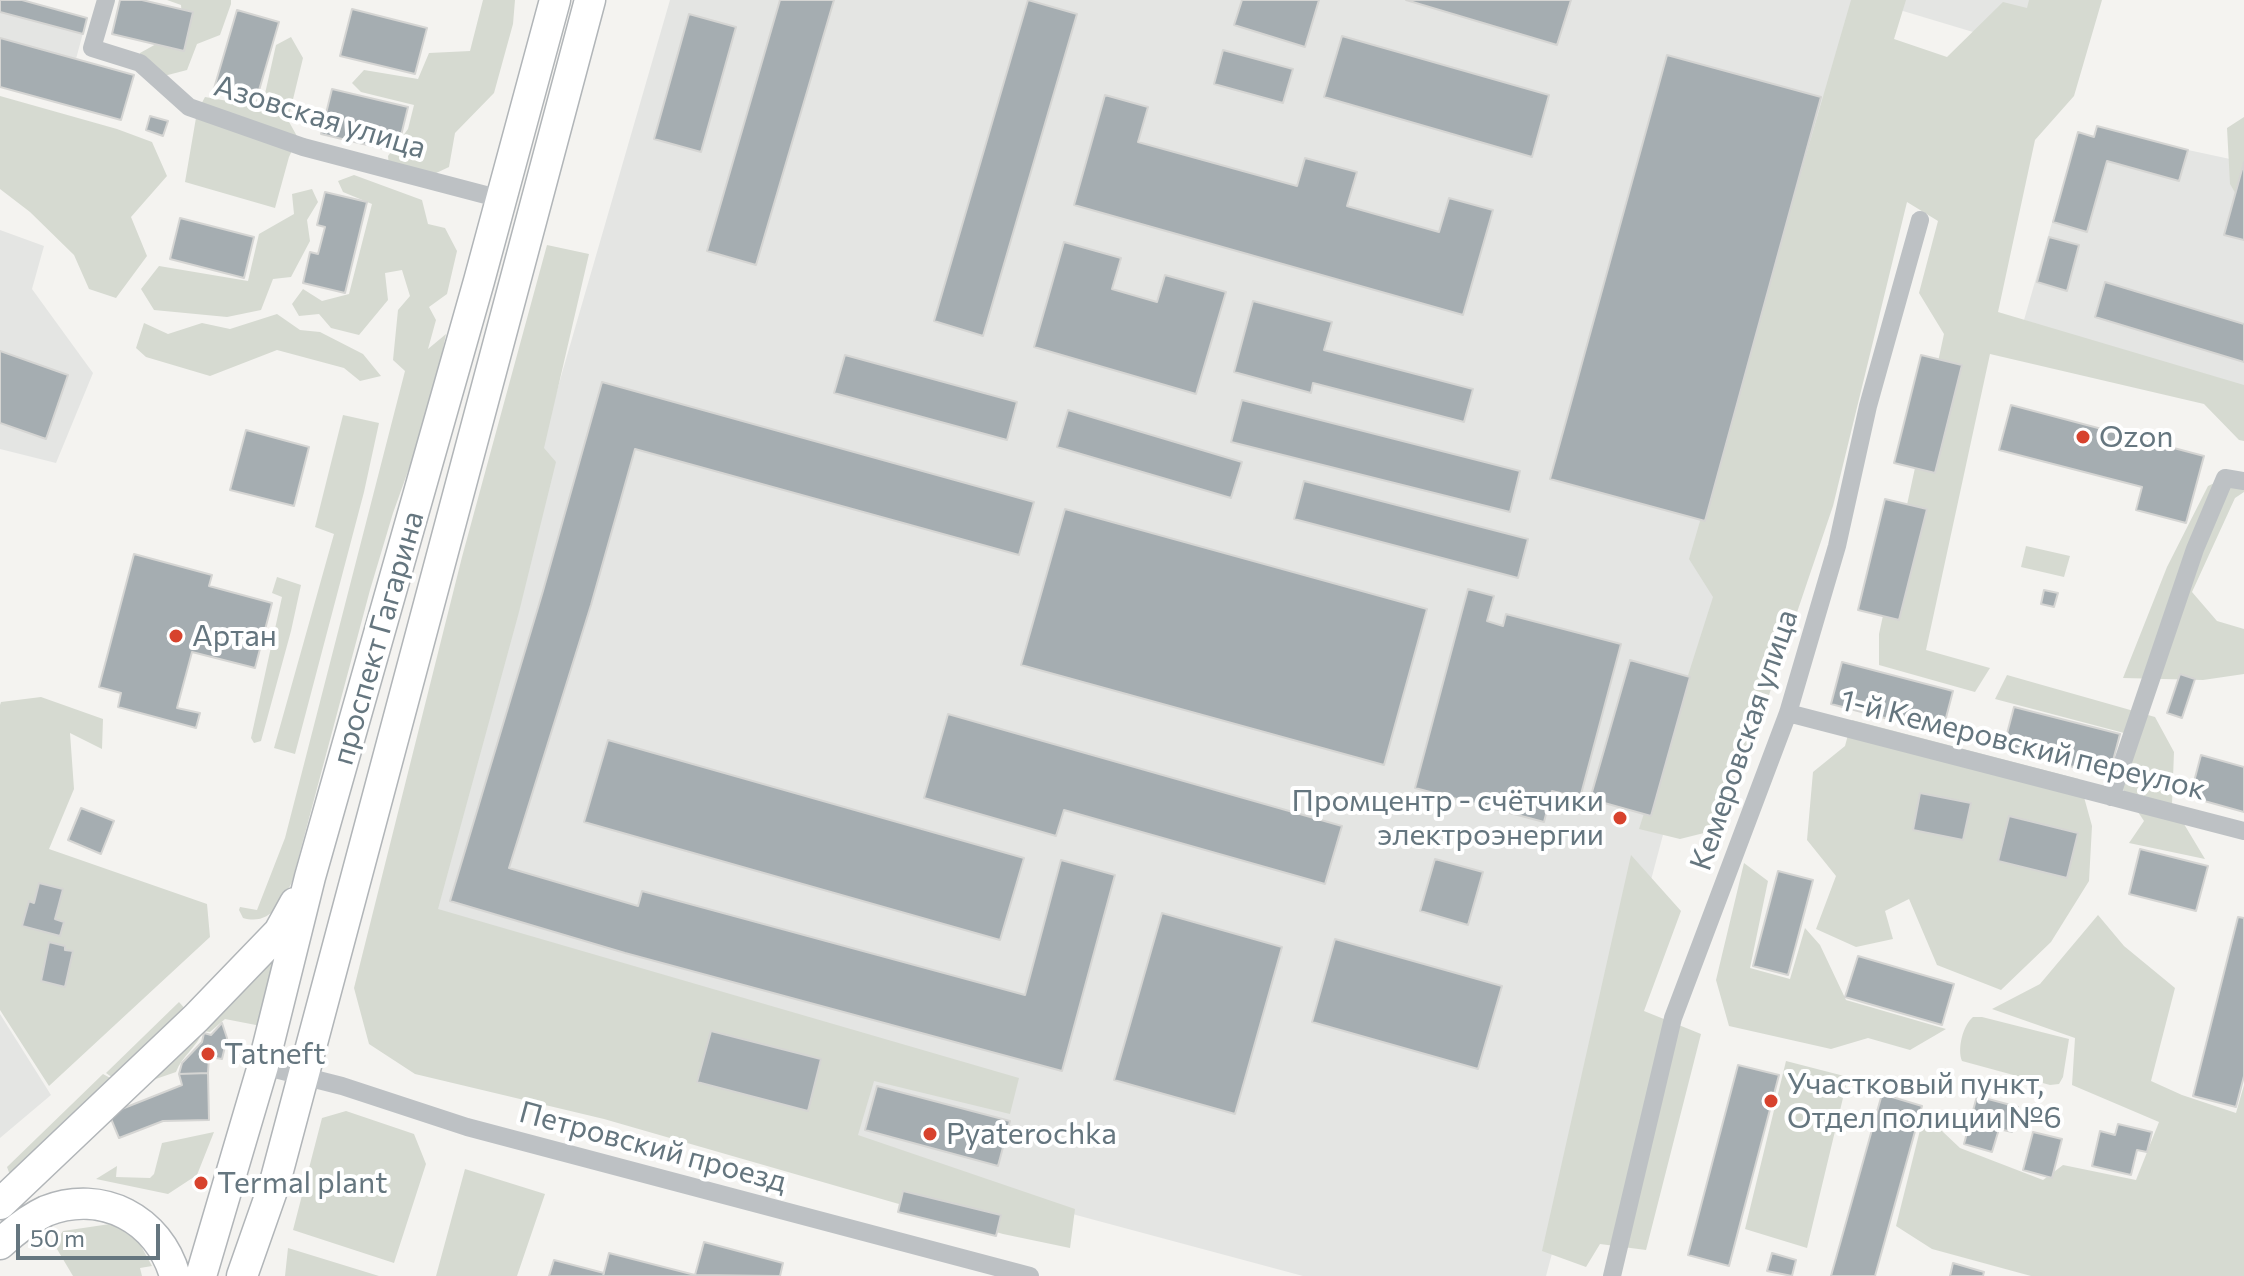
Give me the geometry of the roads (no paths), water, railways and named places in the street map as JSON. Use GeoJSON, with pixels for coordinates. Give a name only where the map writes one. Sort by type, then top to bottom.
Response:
{"type":"FeatureCollection","features":[{"type":"Feature","properties":{"kind":"main road","name":"проспект Гагарина"},"geometry":{"type":"LineString","coordinates":[[201,1276],[263,1066],[310,877],[555,0]]}},
{"type":"Feature","properties":{"kind":"main road","name":"проспект Гагарина"},"geometry":{"type":"LineString","coordinates":[[242,1276],[275,1182],[590,0]]}},
{"type":"Feature","properties":{"kind":"main road"},"geometry":{"type":"LineString","coordinates":[[0,1204],[196,1018],[279,932],[310,877]]}},
{"type":"Feature","properties":{"kind":"main road"},"geometry":{"type":"LineString","coordinates":[[0,1244],[19,1226],[47,1211],[78,1204],[105,1207],[129,1214],[148,1227],[161,1245],[175,1276]]}},
{"type":"Feature","properties":{"kind":"street","name":"Азовская улица"},"geometry":{"type":"LineString","coordinates":[[106,0],[92,48],[140,63],[189,107],[303,147],[501,199]]}},
{"type":"Feature","properties":{"kind":"street","name":"Кемеровская улица"},"geometry":{"type":"LineString","coordinates":[[1612,1276],[1673,1018],[1788,713],[1837,546],[1868,406],[1920,220]]}},
{"type":"Feature","properties":{"kind":"street"},"geometry":{"type":"LineString","coordinates":[[2111,797],[2195,549],[2225,478],[2244,481]]}},
{"type":"Feature","properties":{"kind":"street","name":"1-й Кемеровский переулок"},"geometry":{"type":"LineString","coordinates":[[1788,713],[2244,831]]}},
{"type":"Feature","properties":{"kind":"street","name":"Петровский проезд"},"geometry":{"type":"LineString","coordinates":[[263,1066],[342,1086],[467,1127],[1030,1276]]}},
{"type":"Feature","properties":{"kind":"place","name":"Ozon"},"geometry":{"type":"Point","coordinates":[2083,437]}},
{"type":"Feature","properties":{"kind":"place","name":"Артан"},"geometry":{"type":"Point","coordinates":[176,636]}},
{"type":"Feature","properties":{"kind":"place","name":"Промцентр - счётчики электроэнергии"},"geometry":{"type":"Point","coordinates":[1620,818]}},
{"type":"Feature","properties":{"kind":"place","name":"Tatneft"},"geometry":{"type":"Point","coordinates":[208,1054]}},
{"type":"Feature","properties":{"kind":"place","name":"Участковый пункт, Отдел полиции №6"},"geometry":{"type":"Point","coordinates":[1771,1101]}},
{"type":"Feature","properties":{"kind":"place","name":"Pyaterochka"},"geometry":{"type":"Point","coordinates":[930,1134]}},
{"type":"Feature","properties":{"kind":"place","name":"Termal plant"},"geometry":{"type":"Point","coordinates":[201,1183]}}]}
